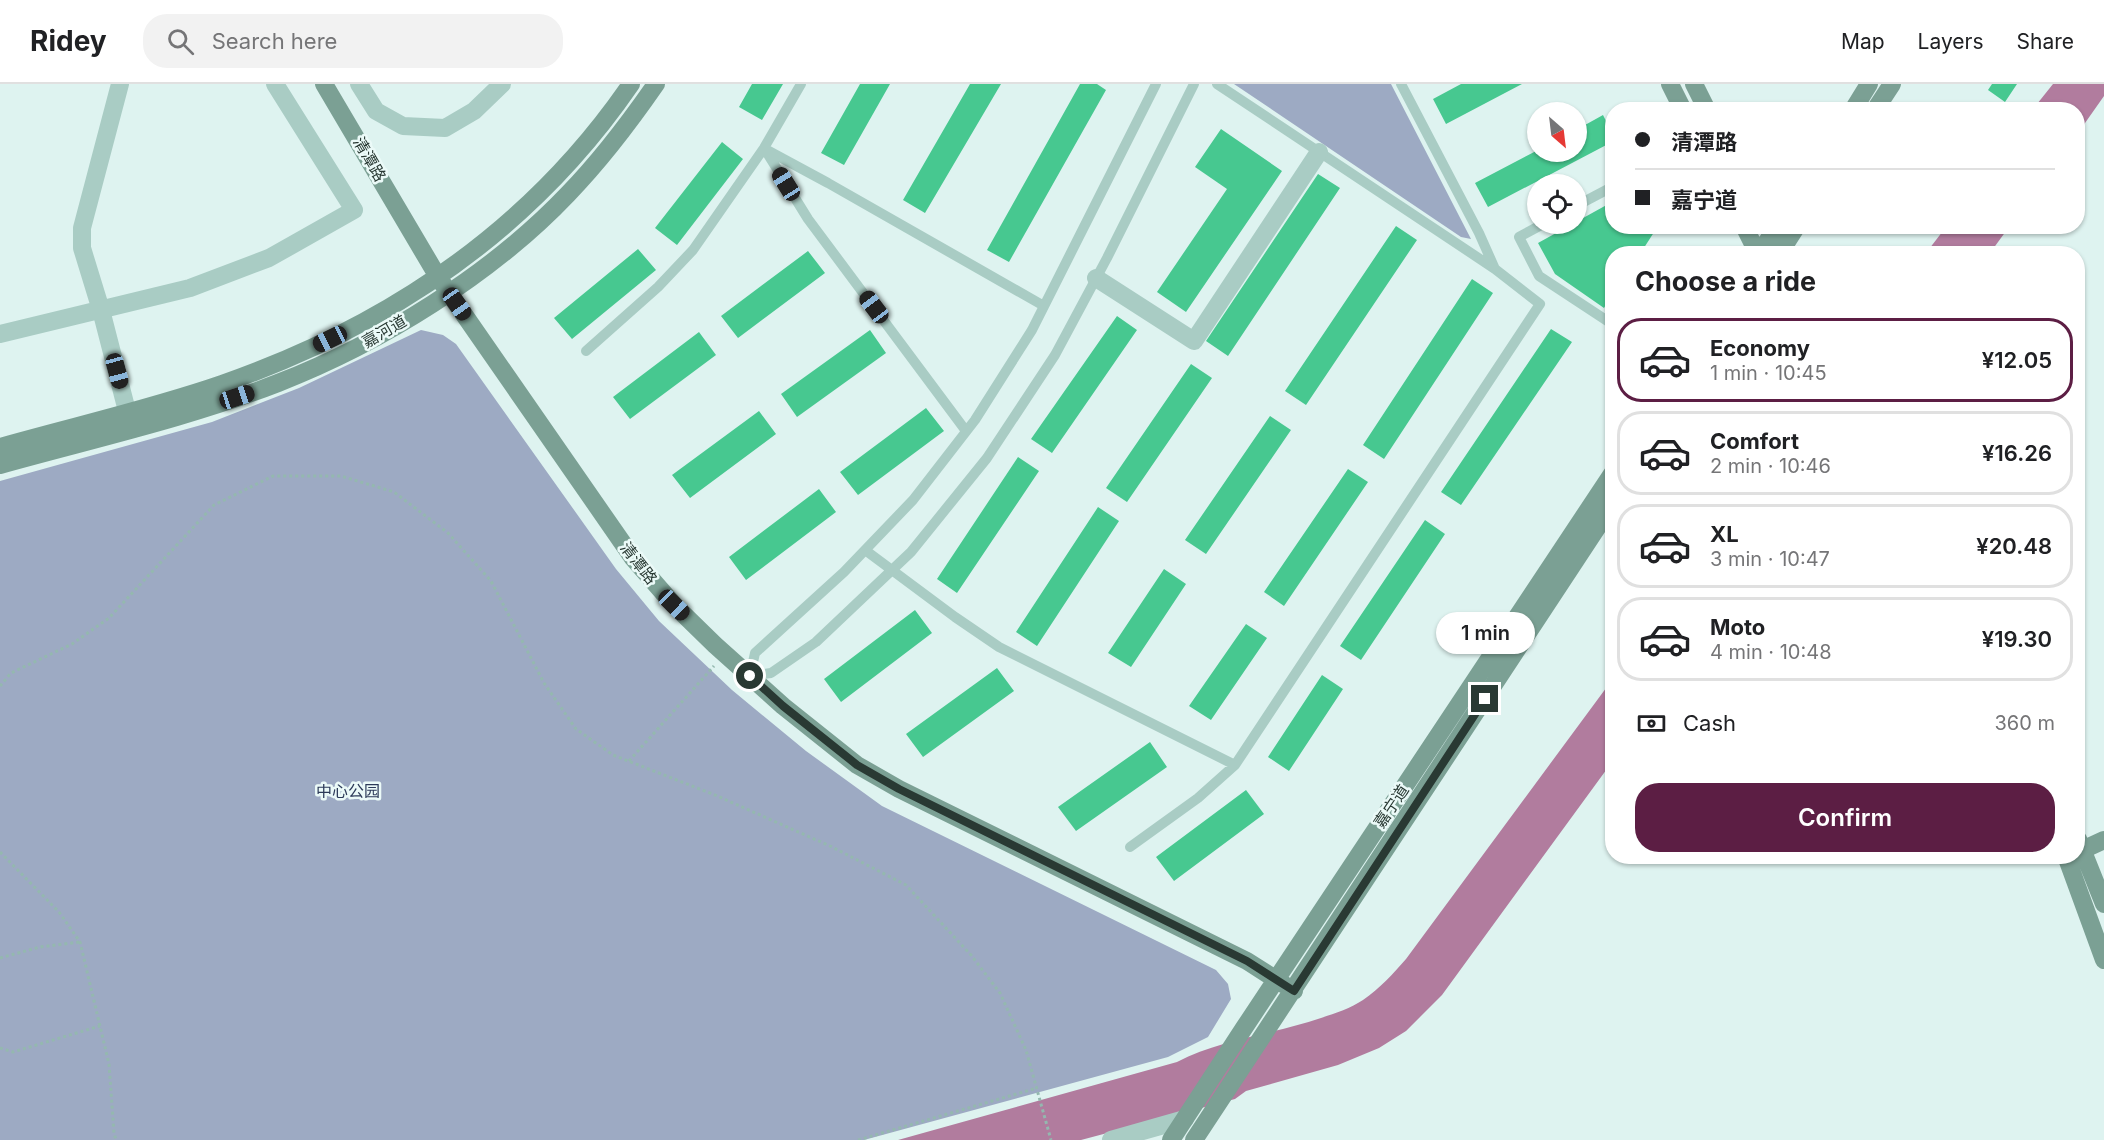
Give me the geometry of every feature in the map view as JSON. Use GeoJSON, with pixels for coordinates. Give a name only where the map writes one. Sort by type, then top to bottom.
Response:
{"type":"FeatureCollection","features":[{"type":"Feature","properties":{"kind":"street"},"geometry":{"type":"LineString","coordinates":[[120,84],[82,228],[82,248],[101,310],[127,411]]}},
{"type":"Feature","properties":{"kind":"street"},"geometry":{"type":"LineString","coordinates":[[0,334],[190,288],[269,258],[354,210],[275,84]]}},
{"type":"Feature","properties":{"kind":"street","name":"清潭路"},"geometry":{"type":"LineString","coordinates":[[324,84],[438,277],[633,558],[674,605],[725,654],[783,706],[857,765],[899,789],[1247,961],[1294,991]]}},
{"type":"Feature","properties":{"kind":"street"},"geometry":{"type":"LineString","coordinates":[[359,84],[376,111],[403,126],[445,128],[474,111],[502,84]]}},
{"type":"Feature","properties":{"kind":"street","name":"嘉河道"},"geometry":{"type":"LineString","coordinates":[[0,447],[221,384],[287,359],[345,332],[438,277],[490,239],[534,198],[575,154],[631,84]]}},
{"type":"Feature","properties":{"kind":"street","name":"嘉河道"},"geometry":{"type":"LineString","coordinates":[[0,465],[187,413],[279,383],[345,353],[449,292],[510,247],[567,195],[602,157],[656,84]]}},
{"type":"Feature","properties":{"kind":"street"},"geometry":{"type":"LineString","coordinates":[[1670,84],[1679,102]]}},
{"type":"Feature","properties":{"kind":"street"},"geometry":{"type":"LineString","coordinates":[[1694,84],[1703,102]]}},
{"type":"Feature","properties":{"kind":"street"},"geometry":{"type":"LineString","coordinates":[[1858,102],[1869,84]]}},
{"type":"Feature","properties":{"kind":"street"},"geometry":{"type":"LineString","coordinates":[[1880,102],[1892,84]]}},
{"type":"Feature","properties":{"kind":"street"},"geometry":{"type":"LineString","coordinates":[[1096,278],[1194,341],[1319,152]]}},
{"type":"Feature","properties":{"kind":"street","name":"嘉宁道"},"geometry":{"type":"LineString","coordinates":[[1172,1140],[1276,979],[1605,485]]}},
{"type":"Feature","properties":{"kind":"street","name":"嘉宁道"},"geometry":{"type":"LineString","coordinates":[[1194,1140],[1605,517]]}},
{"type":"Feature","properties":{"kind":"street"},"geometry":{"type":"LineString","coordinates":[[2085,853],[2104,840]]}},
{"type":"Feature","properties":{"kind":"street"},"geometry":{"type":"LineString","coordinates":[[2083,864],[2104,960]]}},
{"type":"Feature","properties":{"kind":"street"},"geometry":{"type":"LineString","coordinates":[[2085,864],[2104,904]]}},
{"type":"Feature","properties":{"kind":"street"},"geometry":{"type":"LineString","coordinates":[[1111,1140],[1185,1119]]}},
{"type":"Feature","properties":{"kind":"lane"},"geometry":{"type":"LineString","coordinates":[[586,351],[658,287],[693,250],[764,148],[801,84]]}},
{"type":"Feature","properties":{"kind":"lane"},"geometry":{"type":"LineString","coordinates":[[1156,84],[1032,330],[966,431],[913,500],[844,572],[755,653],[750,676],[771,673],[816,642],[911,552],[987,458],[1055,355],[1194,84]]}},
{"type":"Feature","properties":{"kind":"lane"},"geometry":{"type":"LineString","coordinates":[[1130,847],[1198,798],[1235,765],[1540,304],[1495,269],[1217,84]]}},
{"type":"Feature","properties":{"kind":"lane"},"geometry":{"type":"LineString","coordinates":[[1401,84],[1479,233],[1495,269]]}},
{"type":"Feature","properties":{"kind":"lane"},"geometry":{"type":"LineString","coordinates":[[764,148],[1044,306]]}},
{"type":"Feature","properties":{"kind":"lane"},"geometry":{"type":"LineString","coordinates":[[764,148],[808,219],[966,431]]}},
{"type":"Feature","properties":{"kind":"lane"},"geometry":{"type":"LineString","coordinates":[[1587,200],[1605,191]]}},
{"type":"Feature","properties":{"kind":"lane"},"geometry":{"type":"LineString","coordinates":[[1527,232],[1518,237],[1539,276],[1605,319]]}},
{"type":"Feature","properties":{"kind":"lane"},"geometry":{"type":"LineString","coordinates":[[865,550],[999,647],[1235,765]]}},
{"type":"Feature","properties":{"kind":"path"},"geometry":{"type":"LineString","coordinates":[[0,686],[11,673],[72,644],[109,618],[214,505],[273,476],[341,476],[394,492],[448,533],[492,580],[544,683],[576,729],[613,755],[715,795],[830,846],[906,885],[971,955],[1000,993],[1026,1050],[1051,1140]]}},
{"type":"Feature","properties":{"kind":"path"},"geometry":{"type":"LineString","coordinates":[[629,761],[725,654]]}},
{"type":"Feature","properties":{"kind":"path"},"geometry":{"type":"LineString","coordinates":[[0,852],[59,912],[80,942],[109,1064],[116,1140]]}},
{"type":"Feature","properties":{"kind":"path"},"geometry":{"type":"LineString","coordinates":[[0,958],[40,947],[80,942]]}},
{"type":"Feature","properties":{"kind":"path"},"geometry":{"type":"LineString","coordinates":[[0,1048],[13,1052],[100,1026]]}},
{"type":"Feature","properties":{"kind":"path"},"geometry":{"type":"LineString","coordinates":[[858,1140],[1037,1088]]}},
{"type":"Feature","properties":{"kind":"green space"},"geometry":{"type":"Polygon","coordinates":[[[1234,84],[1391,84],[1471,239],[1461,237],[1234,84]]]}},
{"type":"Feature","properties":{"kind":"green space","name":"中心公园"},"geometry":{"type":"Polygon","coordinates":[[[421,330],[443,335],[456,344],[616,569],[659,621],[732,690],[806,751],[882,806],[1216,970],[1228,984],[1231,999],[1208,1037],[1168,1057],[864,1140],[0,1140],[0,481],[212,422],[299,388],[421,330]]]}},
{"type":"Feature","properties":{"kind":"shaded area"},"geometry":{"type":"Polygon","coordinates":[[[2053,84],[2104,84],[2104,96],[2085,123],[2085,102],[2039,102],[2053,84]]]}},
{"type":"Feature","properties":{"kind":"shaded area"},"geometry":{"type":"Polygon","coordinates":[[[1941,234],[2004,234],[1995,246],[1931,246],[1941,234]]]}},
{"type":"Feature","properties":{"kind":"shaded area"},"geometry":{"type":"Polygon","coordinates":[[[1605,689],[1605,772],[1442,995],[1406,1031],[1379,1048],[1338,1065],[1246,1091],[1235,1099],[1081,1140],[898,1140],[1177,1062],[1230,1042],[1321,1018],[1363,1000],[1386,981],[1406,959],[1605,689]]]}},
{"type":"Feature","properties":{"kind":"building"},"geometry":{"type":"Polygon","coordinates":[[[752,84],[783,84],[762,120],[739,107],[752,84]]]}},
{"type":"Feature","properties":{"kind":"building"},"geometry":{"type":"Polygon","coordinates":[[[860,84],[890,84],[844,165],[821,153],[860,84]]]}},
{"type":"Feature","properties":{"kind":"building"},"geometry":{"type":"Polygon","coordinates":[[[970,84],[1001,84],[925,213],[903,200],[970,84]]]}},
{"type":"Feature","properties":{"kind":"building"},"geometry":{"type":"Polygon","coordinates":[[[1080,84],[1097,84],[1106,90],[1009,262],[987,250],[1080,84]]]}},
{"type":"Feature","properties":{"kind":"building"},"geometry":{"type":"Polygon","coordinates":[[[1461,84],[1522,84],[1446,124],[1433,99],[1461,84]]]}},
{"type":"Feature","properties":{"kind":"building"},"geometry":{"type":"Polygon","coordinates":[[[1992,84],[2017,84],[2005,102],[1988,90],[1992,84]]]}},
{"type":"Feature","properties":{"kind":"building"},"geometry":{"type":"Polygon","coordinates":[[[1603,115],[1605,119],[1605,146],[1587,155],[1587,124],[1603,115]]]}},
{"type":"Feature","properties":{"kind":"building"},"geometry":{"type":"Polygon","coordinates":[[[1221,129],[1282,171],[1186,312],[1157,292],[1227,189],[1195,167],[1221,129]]]}},
{"type":"Feature","properties":{"kind":"building"},"geometry":{"type":"Polygon","coordinates":[[[722,142],[743,159],[677,245],[655,228],[722,142]]]}},
{"type":"Feature","properties":{"kind":"building"},"geometry":{"type":"Polygon","coordinates":[[[1527,156],[1527,162],[1574,162],[1551,174],[1527,174],[1527,187],[1488,207],[1475,183],[1527,156]]]}},
{"type":"Feature","properties":{"kind":"building"},"geometry":{"type":"Polygon","coordinates":[[[1318,174],[1340,188],[1228,356],[1206,341],[1318,174]]]}},
{"type":"Feature","properties":{"kind":"building"},"geometry":{"type":"Polygon","coordinates":[[[1605,206],[1605,234],[1653,234],[1645,246],[1605,246],[1604,308],[1555,274],[1538,243],[1554,234],[1587,234],[1587,216],[1605,206]]]}},
{"type":"Feature","properties":{"kind":"building"},"geometry":{"type":"Polygon","coordinates":[[[1396,226],[1417,240],[1306,405],[1285,391],[1396,226]]]}},
{"type":"Feature","properties":{"kind":"building"},"geometry":{"type":"Polygon","coordinates":[[[638,249],[656,270],[572,339],[554,318],[638,249]]]}},
{"type":"Feature","properties":{"kind":"building"},"geometry":{"type":"Polygon","coordinates":[[[808,251],[825,273],[738,338],[721,316],[808,251]]]}},
{"type":"Feature","properties":{"kind":"building"},"geometry":{"type":"Polygon","coordinates":[[[1472,279],[1493,293],[1384,459],[1363,445],[1472,279]]]}},
{"type":"Feature","properties":{"kind":"building"},"geometry":{"type":"Polygon","coordinates":[[[1117,316],[1137,330],[1052,453],[1031,439],[1117,316]]]}},
{"type":"Feature","properties":{"kind":"building"},"geometry":{"type":"Polygon","coordinates":[[[1551,329],[1572,342],[1461,505],[1441,492],[1551,329]]]}},
{"type":"Feature","properties":{"kind":"building"},"geometry":{"type":"Polygon","coordinates":[[[870,330],[886,353],[797,417],[781,394],[870,330]]]}},
{"type":"Feature","properties":{"kind":"building"},"geometry":{"type":"Polygon","coordinates":[[[699,332],[716,355],[630,419],[613,397],[699,332]]]}},
{"type":"Feature","properties":{"kind":"building"},"geometry":{"type":"Polygon","coordinates":[[[1191,364],[1212,378],[1127,502],[1106,488],[1191,364]]]}},
{"type":"Feature","properties":{"kind":"building"},"geometry":{"type":"Polygon","coordinates":[[[926,408],[944,431],[858,495],[840,472],[926,408]]]}},
{"type":"Feature","properties":{"kind":"building"},"geometry":{"type":"Polygon","coordinates":[[[759,411],[776,434],[690,498],[672,475],[759,411]]]}},
{"type":"Feature","properties":{"kind":"building"},"geometry":{"type":"Polygon","coordinates":[[[1270,416],[1291,430],[1206,554],[1185,540],[1270,416]]]}},
{"type":"Feature","properties":{"kind":"building"},"geometry":{"type":"Polygon","coordinates":[[[1018,457],[1039,471],[957,593],[937,579],[1018,457]]]}},
{"type":"Feature","properties":{"kind":"building"},"geometry":{"type":"Polygon","coordinates":[[[1348,469],[1368,482],[1284,606],[1264,592],[1348,469]]]}},
{"type":"Feature","properties":{"kind":"building"},"geometry":{"type":"Polygon","coordinates":[[[819,489],[836,512],[746,580],[729,557],[819,489]]]}},
{"type":"Feature","properties":{"kind":"building"},"geometry":{"type":"Polygon","coordinates":[[[1098,507],[1119,521],[1037,646],[1016,632],[1098,507]]]}},
{"type":"Feature","properties":{"kind":"building"},"geometry":{"type":"Polygon","coordinates":[[[1425,520],[1445,534],[1361,660],[1340,646],[1425,520]]]}},
{"type":"Feature","properties":{"kind":"building"},"geometry":{"type":"Polygon","coordinates":[[[1164,569],[1186,584],[1131,667],[1108,653],[1164,569]]]}},
{"type":"Feature","properties":{"kind":"building"},"geometry":{"type":"Polygon","coordinates":[[[915,610],[932,633],[841,702],[824,679],[915,610]]]}},
{"type":"Feature","properties":{"kind":"building"},"geometry":{"type":"Polygon","coordinates":[[[1246,624],[1267,638],[1211,720],[1189,706],[1246,624]]]}},
{"type":"Feature","properties":{"kind":"building"},"geometry":{"type":"Polygon","coordinates":[[[997,668],[1014,691],[923,757],[906,734],[997,668]]]}},
{"type":"Feature","properties":{"kind":"building"},"geometry":{"type":"Polygon","coordinates":[[[1322,675],[1343,689],[1289,771],[1268,757],[1322,675]]]}},
{"type":"Feature","properties":{"kind":"building"},"geometry":{"type":"Polygon","coordinates":[[[1150,742],[1167,767],[1076,831],[1058,807],[1150,742]]]}},
{"type":"Feature","properties":{"kind":"building"},"geometry":{"type":"Polygon","coordinates":[[[1246,790],[1264,814],[1174,881],[1156,857],[1246,790]]]}},
{"type":"Feature","properties":{"kind":"route"},"geometry":{"type":"LineString","coordinates":[[750,676],[783,706],[857,765],[899,789],[1247,961],[1294,991],[1485,699]]}}]}
